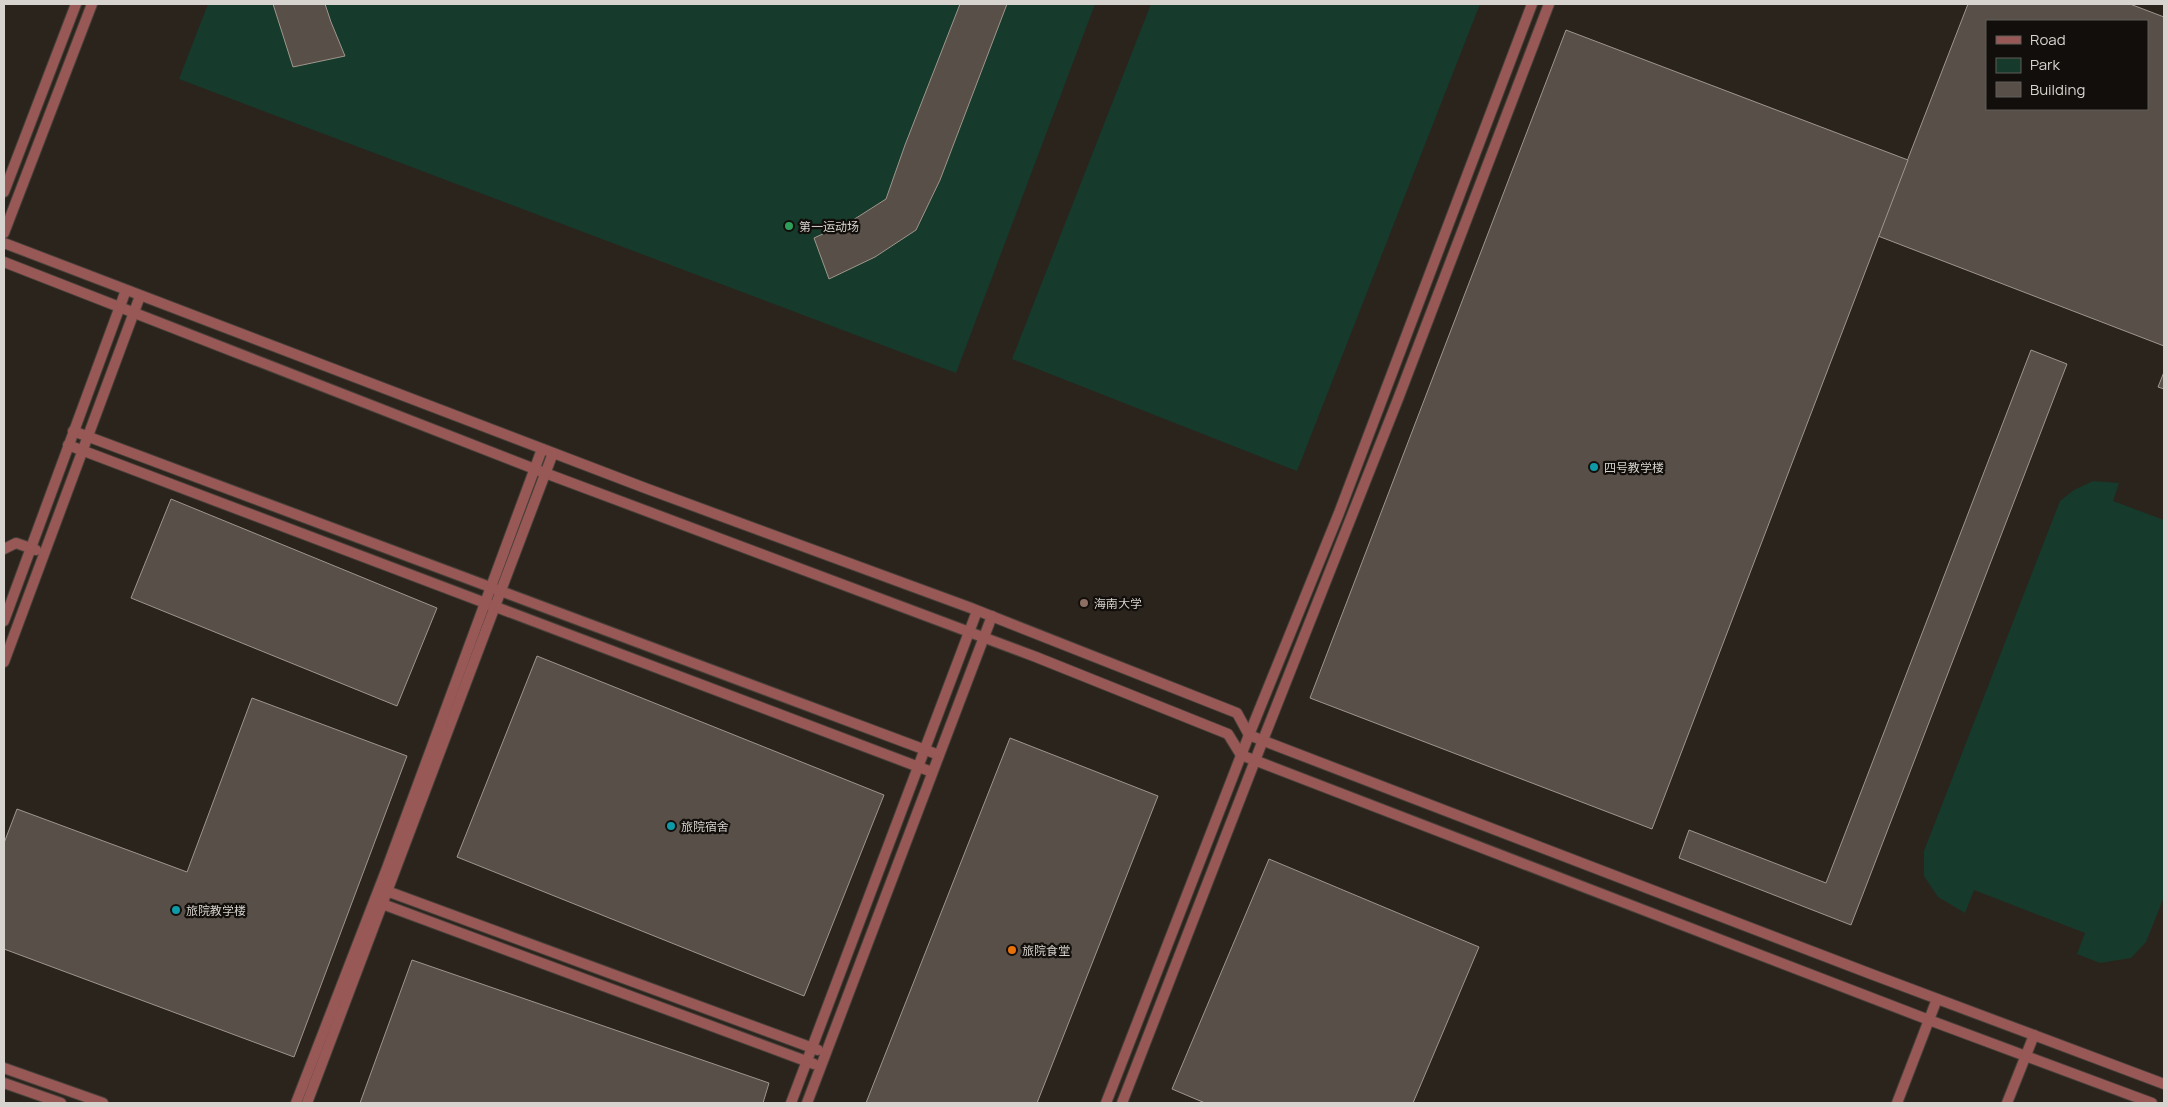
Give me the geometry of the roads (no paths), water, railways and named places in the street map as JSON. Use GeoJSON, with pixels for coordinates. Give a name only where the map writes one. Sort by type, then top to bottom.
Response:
{"type":"FeatureCollection","features":[{"type":"Feature","properties":{"kind":"street"},"geometry":{"type":"LineString","coordinates":[[4,192],[76,4]]}},
{"type":"Feature","properties":{"kind":"street"},"geometry":{"type":"LineString","coordinates":[[4,233],[92,4]]}},
{"type":"Feature","properties":{"kind":"street"},"geometry":{"type":"LineString","coordinates":[[1106,1103],[1249,735],[1346,494],[1532,4]]}},
{"type":"Feature","properties":{"kind":"street"},"geometry":{"type":"LineString","coordinates":[[1122,1103],[1398,399],[1549,4]]}},
{"type":"Feature","properties":{"kind":"street"},"geometry":{"type":"LineString","coordinates":[[4,243],[552,453],[992,616],[1237,714],[1249,735],[2164,1084]]}},
{"type":"Feature","properties":{"kind":"street"},"geometry":{"type":"LineString","coordinates":[[4,262],[534,469],[984,637],[1228,734],[1242,755],[1929,1020],[2152,1103]]}},
{"type":"Feature","properties":{"kind":"street"},"geometry":{"type":"LineString","coordinates":[[4,621],[126,290]]}},
{"type":"Feature","properties":{"kind":"street"},"geometry":{"type":"LineString","coordinates":[[4,662],[140,296]]}},
{"type":"Feature","properties":{"kind":"street"},"geometry":{"type":"LineString","coordinates":[[74,431],[938,755]]}},
{"type":"Feature","properties":{"kind":"street"},"geometry":{"type":"LineString","coordinates":[[68,445],[932,772]]}},
{"type":"Feature","properties":{"kind":"street"},"geometry":{"type":"LineString","coordinates":[[384,890],[484,602],[542,449]]}},
{"type":"Feature","properties":{"kind":"street"},"geometry":{"type":"LineString","coordinates":[[296,1103],[384,890],[495,606],[552,453]]}},
{"type":"Feature","properties":{"kind":"street"},"geometry":{"type":"LineString","coordinates":[[4,549],[16,543],[44,553]]}},
{"type":"Feature","properties":{"kind":"street"},"geometry":{"type":"LineString","coordinates":[[792,1103],[977,611]]}},
{"type":"Feature","properties":{"kind":"street"},"geometry":{"type":"LineString","coordinates":[[807,1103],[992,616]]}},
{"type":"Feature","properties":{"kind":"street"},"geometry":{"type":"LineString","coordinates":[[384,890],[826,1053]]}},
{"type":"Feature","properties":{"kind":"street"},"geometry":{"type":"LineString","coordinates":[[379,902],[821,1066]]}},
{"type":"Feature","properties":{"kind":"street"},"geometry":{"type":"LineString","coordinates":[[307,1103],[379,902]]}},
{"type":"Feature","properties":{"kind":"street"},"geometry":{"type":"LineString","coordinates":[[1897,1103],[1937,999]]}},
{"type":"Feature","properties":{"kind":"street"},"geometry":{"type":"LineString","coordinates":[[2007,1103],[2034,1035]]}},
{"type":"Feature","properties":{"kind":"street"},"geometry":{"type":"LineString","coordinates":[[4,1068],[103,1103]]}},
{"type":"Feature","properties":{"kind":"street"},"geometry":{"type":"LineString","coordinates":[[4,1083],[61,1103]]}},
{"type":"Feature","properties":{"kind":"place","name":"第一运动场"},"geometry":{"type":"Point","coordinates":[789,226]}},
{"type":"Feature","properties":{"kind":"place","name":"四号教学楼"},"geometry":{"type":"Point","coordinates":[1594,467]}},
{"type":"Feature","properties":{"kind":"place","name":"海南大学"},"geometry":{"type":"Point","coordinates":[1084,603]}},
{"type":"Feature","properties":{"kind":"place","name":"旅院宿舍"},"geometry":{"type":"Point","coordinates":[671,826]}},
{"type":"Feature","properties":{"kind":"place","name":"旅院教学楼"},"geometry":{"type":"Point","coordinates":[176,910]}},
{"type":"Feature","properties":{"kind":"place","name":"旅院食堂"},"geometry":{"type":"Point","coordinates":[1012,950]}}]}
